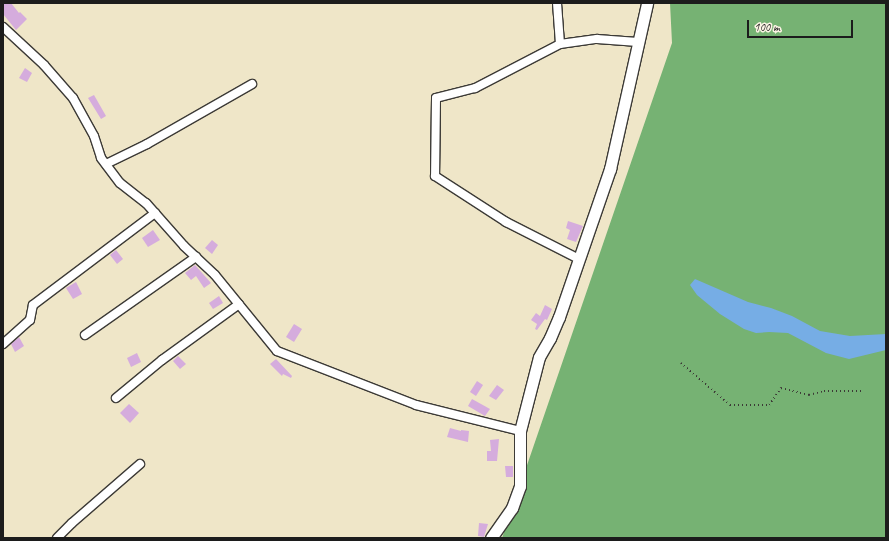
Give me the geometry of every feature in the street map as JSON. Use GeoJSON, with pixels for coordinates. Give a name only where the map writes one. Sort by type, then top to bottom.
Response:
{"type":"FeatureCollection","features":[{"type":"Feature","properties":{"kind":"main road"},"geometry":{"type":"LineString","coordinates":[[491,538],[512,508],[520,486],[520,432],[539,357],[550,338],[559,317],[610,169],[647,3]]}},
{"type":"Feature","properties":{"kind":"street"},"geometry":{"type":"LineString","coordinates":[[557,3],[560,44]]}},
{"type":"Feature","properties":{"kind":"street"},"geometry":{"type":"LineString","coordinates":[[3,27],[44,65],[73,98],[94,136],[101,158],[120,183],[146,203],[240,304],[278,351],[416,404],[520,432]]}},
{"type":"Feature","properties":{"kind":"street"},"geometry":{"type":"LineString","coordinates":[[579,259],[506,222],[435,176],[436,98],[475,88],[560,44],[597,39],[638,42]]}},
{"type":"Feature","properties":{"kind":"street"},"geometry":{"type":"LineString","coordinates":[[106,164],[147,144],[252,84]]}},
{"type":"Feature","properties":{"kind":"street"},"geometry":{"type":"LineString","coordinates":[[3,344],[30,320],[33,305],[154,213]]}},
{"type":"Feature","properties":{"kind":"street"},"geometry":{"type":"LineString","coordinates":[[86,335],[196,257]]}},
{"type":"Feature","properties":{"kind":"street"},"geometry":{"type":"LineString","coordinates":[[116,398],[162,360],[240,304]]}},
{"type":"Feature","properties":{"kind":"street"},"geometry":{"type":"LineString","coordinates":[[58,538],[72,523],[140,464]]}},
{"type":"Feature","properties":{"kind":"path"},"geometry":{"type":"LineString","coordinates":[[681,363],[730,405],[769,405],[781,388],[809,395],[824,391],[861,390]]}},
{"type":"Feature","properties":{"kind":"green space"},"geometry":{"type":"Polygon","coordinates":[[[670,3],[886,3],[886,538],[502,538],[672,43],[670,3]]]}},
{"type":"Feature","properties":{"kind":"water"},"geometry":{"type":"Polygon","coordinates":[[[695,279],[748,302],[771,308],[792,316],[820,331],[850,336],[886,334],[886,350],[849,359],[826,353],[788,333],[756,333],[744,329],[720,314],[697,295],[690,285],[695,279]]]}},
{"type":"Feature","properties":{"kind":"building"},"geometry":{"type":"Polygon","coordinates":[[[3,3],[11,3],[19,13],[20,12],[27,19],[16,30],[3,14],[3,3]]]}},
{"type":"Feature","properties":{"kind":"building"},"geometry":{"type":"Polygon","coordinates":[[[25,68],[32,73],[27,82],[19,78],[25,68]]]}},
{"type":"Feature","properties":{"kind":"building"},"geometry":{"type":"Polygon","coordinates":[[[94,95],[106,116],[101,119],[88,98],[94,95]]]}},
{"type":"Feature","properties":{"kind":"building"},"geometry":{"type":"Polygon","coordinates":[[[568,221],[583,226],[576,242],[567,239],[570,230],[566,228],[568,221]]]}},
{"type":"Feature","properties":{"kind":"building"},"geometry":{"type":"Polygon","coordinates":[[[153,230],[160,240],[148,247],[142,238],[153,230]]]}},
{"type":"Feature","properties":{"kind":"building"},"geometry":{"type":"Polygon","coordinates":[[[212,240],[218,245],[212,254],[205,248],[212,240]]]}},
{"type":"Feature","properties":{"kind":"building"},"geometry":{"type":"Polygon","coordinates":[[[116,250],[123,259],[117,264],[110,255],[116,250]]]}},
{"type":"Feature","properties":{"kind":"building"},"geometry":{"type":"Polygon","coordinates":[[[195,265],[211,283],[204,288],[196,276],[191,280],[185,273],[195,265]]]}},
{"type":"Feature","properties":{"kind":"building"},"geometry":{"type":"Polygon","coordinates":[[[76,282],[82,294],[73,299],[66,288],[76,282]]]}},
{"type":"Feature","properties":{"kind":"building"},"geometry":{"type":"Polygon","coordinates":[[[219,296],[223,303],[213,309],[209,303],[219,296]]]}},
{"type":"Feature","properties":{"kind":"building"},"geometry":{"type":"Polygon","coordinates":[[[545,305],[552,309],[547,320],[545,319],[537,330],[535,329],[537,324],[531,320],[536,313],[540,316],[545,305]]]}},
{"type":"Feature","properties":{"kind":"building"},"geometry":{"type":"Polygon","coordinates":[[[294,324],[302,329],[294,342],[286,337],[294,324]]]}},
{"type":"Feature","properties":{"kind":"building"},"geometry":{"type":"Polygon","coordinates":[[[19,337],[24,346],[15,352],[11,344],[19,337]]]}},
{"type":"Feature","properties":{"kind":"building"},"geometry":{"type":"Polygon","coordinates":[[[137,353],[141,362],[131,367],[127,358],[137,353]]]}},
{"type":"Feature","properties":{"kind":"building"},"geometry":{"type":"Polygon","coordinates":[[[178,356],[186,364],[180,369],[173,361],[178,356]]]}},
{"type":"Feature","properties":{"kind":"building"},"geometry":{"type":"Polygon","coordinates":[[[276,359],[292,376],[291,378],[283,374],[282,376],[270,364],[276,359]]]}},
{"type":"Feature","properties":{"kind":"building"},"geometry":{"type":"Polygon","coordinates":[[[477,381],[483,385],[476,396],[470,392],[477,381]]]}},
{"type":"Feature","properties":{"kind":"building"},"geometry":{"type":"Polygon","coordinates":[[[497,385],[504,390],[496,400],[489,396],[497,385]]]}},
{"type":"Feature","properties":{"kind":"building"},"geometry":{"type":"Polygon","coordinates":[[[472,399],[490,409],[485,416],[468,406],[472,399]]]}},
{"type":"Feature","properties":{"kind":"building"},"geometry":{"type":"Polygon","coordinates":[[[129,404],[139,413],[130,423],[120,413],[129,404]]]}},
{"type":"Feature","properties":{"kind":"building"},"geometry":{"type":"Polygon","coordinates":[[[450,428],[461,431],[469,431],[468,442],[447,437],[450,428]]]}},
{"type":"Feature","properties":{"kind":"building"},"geometry":{"type":"Polygon","coordinates":[[[499,439],[497,461],[487,461],[487,451],[491,451],[490,440],[499,439]]]}},
{"type":"Feature","properties":{"kind":"building"},"geometry":{"type":"Polygon","coordinates":[[[505,466],[513,466],[513,477],[506,477],[505,466]]]}},
{"type":"Feature","properties":{"kind":"building"},"geometry":{"type":"Polygon","coordinates":[[[479,523],[488,524],[484,537],[478,536],[479,523]]]}}]}
